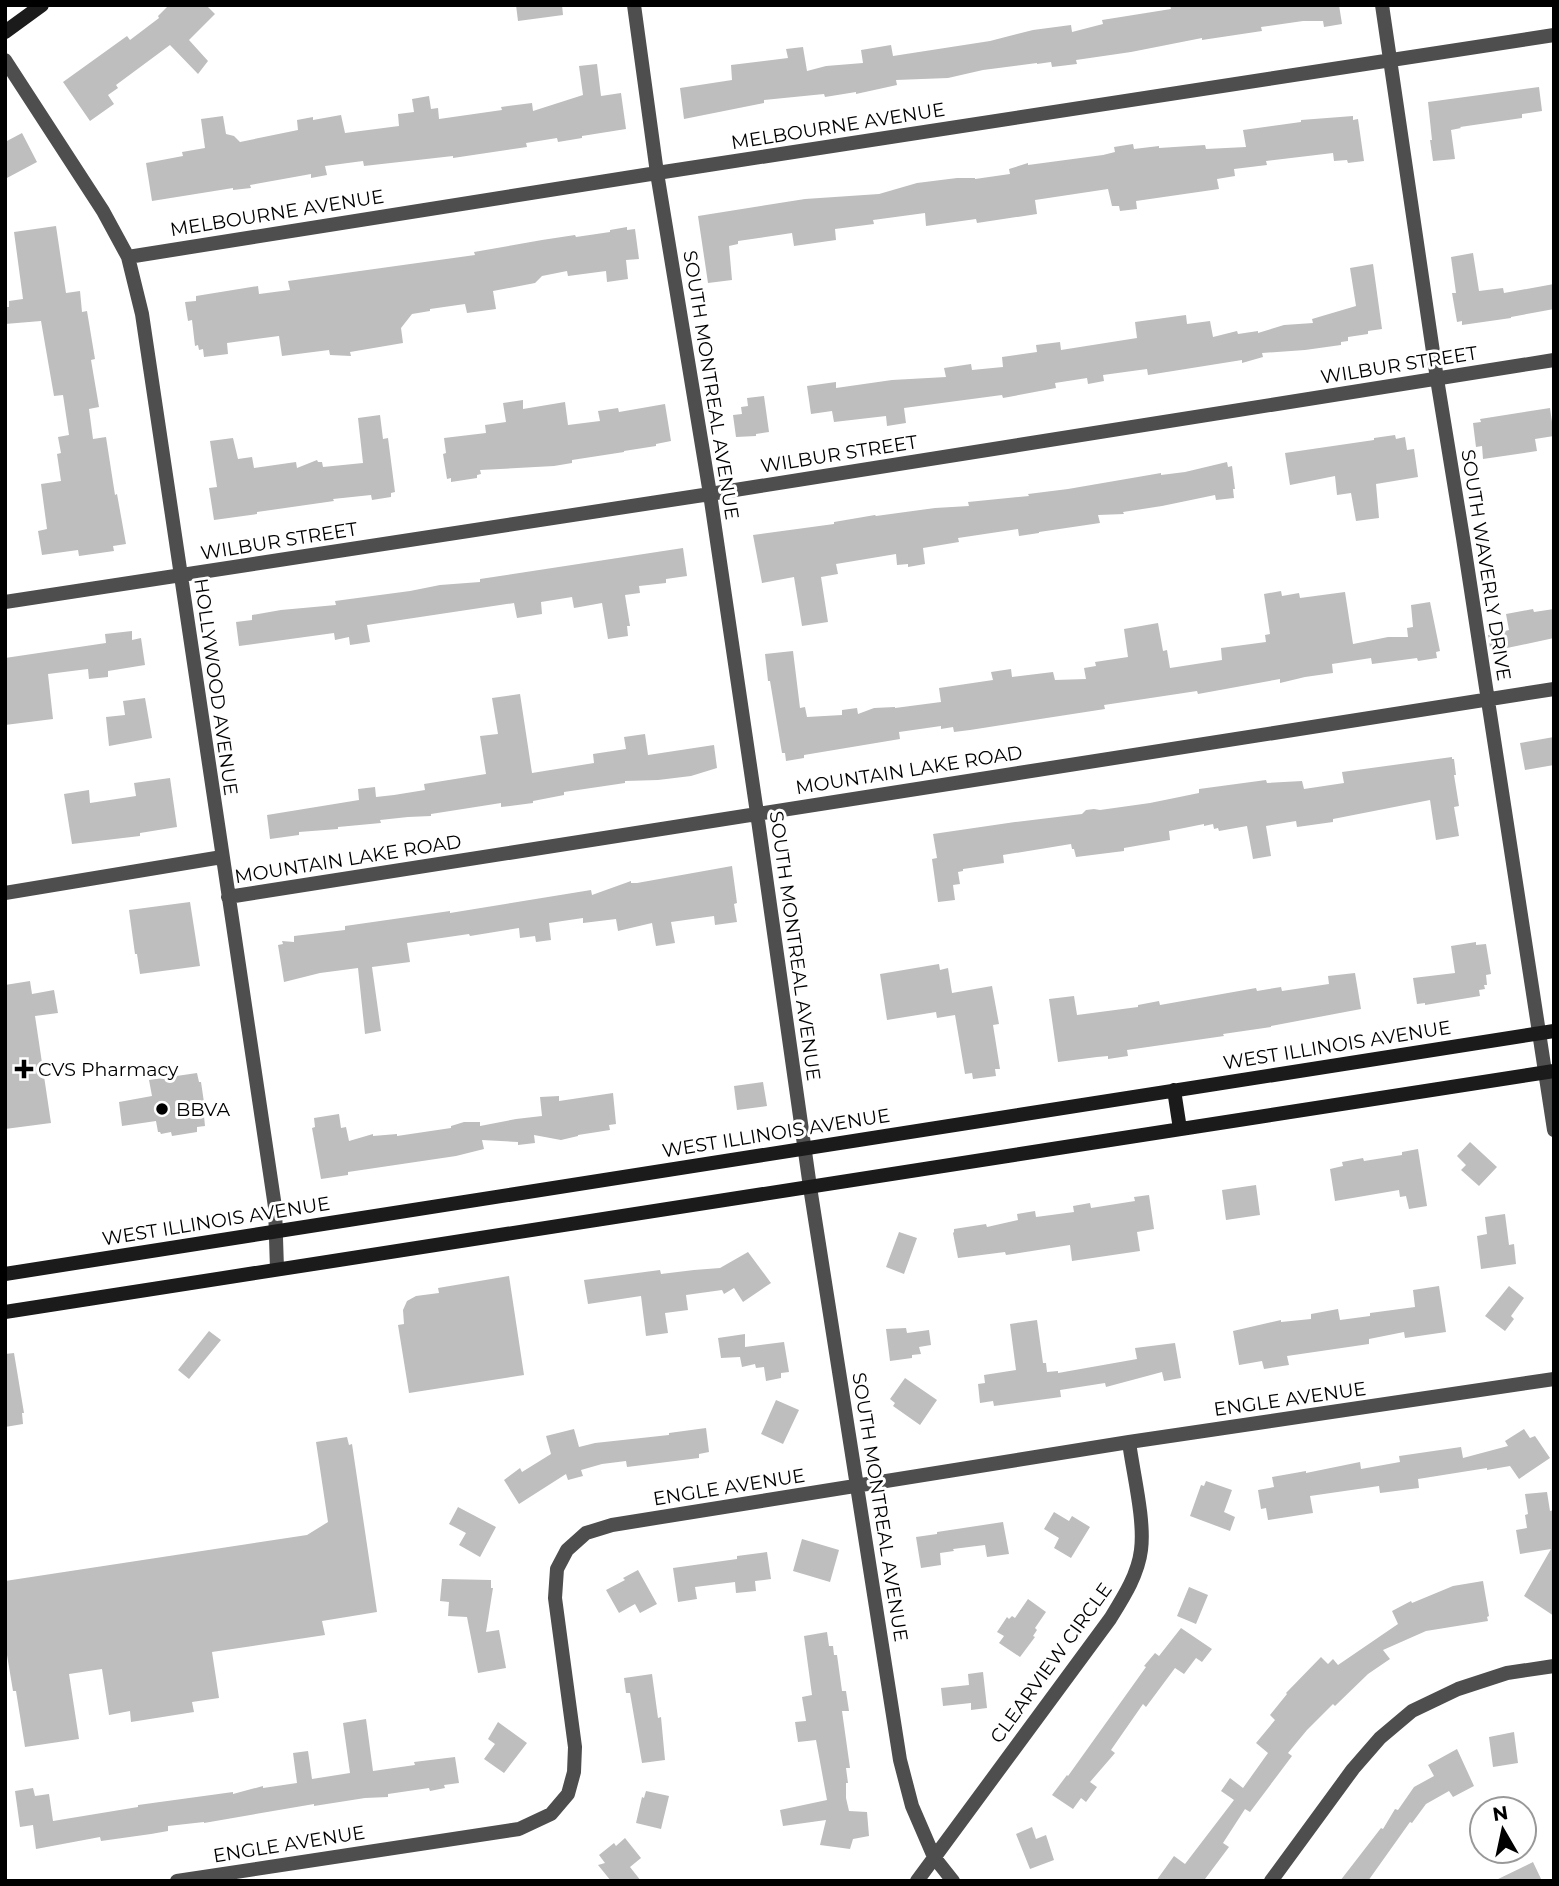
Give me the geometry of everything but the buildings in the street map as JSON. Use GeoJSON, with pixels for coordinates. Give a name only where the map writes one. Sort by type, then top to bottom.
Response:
{"type":"FeatureCollection","features":[{"type":"Feature","properties":{"kind":"main road"},"geometry":{"type":"LineString","coordinates":[[5,32],[42,5]]}},
{"type":"Feature","properties":{"kind":"main road","name":"WEST ILLINOIS AVENUE"},"geometry":{"type":"LineString","coordinates":[[5,1274],[1554,1031]]}},
{"type":"Feature","properties":{"kind":"main road"},"geometry":{"type":"LineString","coordinates":[[5,1312],[1549,1072]]}},
{"type":"Feature","properties":{"kind":"main road"},"geometry":{"type":"LineString","coordinates":[[1174,1090],[1180,1129]]}},
{"type":"Feature","properties":{"kind":"street","name":"SOUTH MONTREAL AVENUE"},"geometry":{"type":"LineString","coordinates":[[634,5],[657,173],[710,494],[804,1148],[900,1760],[912,1806],[934,1857],[953,1881]]}},
{"type":"Feature","properties":{"kind":"street","name":"SOUTH WAVERLY DRIVE"},"geometry":{"type":"LineString","coordinates":[[1382,5],[1539,1033],[1549,1072],[1554,1130]]}},
{"type":"Feature","properties":{"kind":"street","name":"MELBOURNE AVENUE"},"geometry":{"type":"LineString","coordinates":[[128,257],[1554,35]]}},
{"type":"Feature","properties":{"kind":"street","name":"HOLLYWOOD AVENUE"},"geometry":{"type":"LineString","coordinates":[[5,60],[103,211],[128,257],[142,314],[275,1207],[276,1269]]}},
{"type":"Feature","properties":{"kind":"street","name":"WILBUR STREET"},"geometry":{"type":"LineString","coordinates":[[5,602],[710,494],[1554,360]]}},
{"type":"Feature","properties":{"kind":"street","name":"MOUNTAIN LAKE ROAD"},"geometry":{"type":"LineString","coordinates":[[228,897],[1554,689]]}},
{"type":"Feature","properties":{"kind":"street","name":"MOUNTAIN LAKE ROAD"},"geometry":{"type":"LineString","coordinates":[[5,894],[222,857]]}},
{"type":"Feature","properties":{"kind":"street","name":"ENGLE AVENUE"},"geometry":{"type":"LineString","coordinates":[[177,1881],[519,1829],[551,1814],[568,1794],[574,1772],[575,1747],[555,1598],[557,1569],[567,1550],[586,1533],[612,1525],[857,1486],[1554,1379]]}},
{"type":"Feature","properties":{"kind":"street","name":"CLEARVIEW CIRCLE"},"geometry":{"type":"LineString","coordinates":[[917,1881],[1110,1619],[1130,1586],[1141,1551],[1140,1517],[1129,1443]]}},
{"type":"Feature","properties":{"kind":"street"},"geometry":{"type":"LineString","coordinates":[[1271,1881],[1353,1769],[1380,1738],[1412,1711],[1458,1689],[1507,1673],[1554,1665]]}},
{"type":"Feature","properties":{"kind":"place","name":"CVS Pharmacy"},"geometry":{"type":"Point","coordinates":[24,1069]}},
{"type":"Feature","properties":{"kind":"place","name":"BBVA"},"geometry":{"type":"Point","coordinates":[162,1109]}}]}
